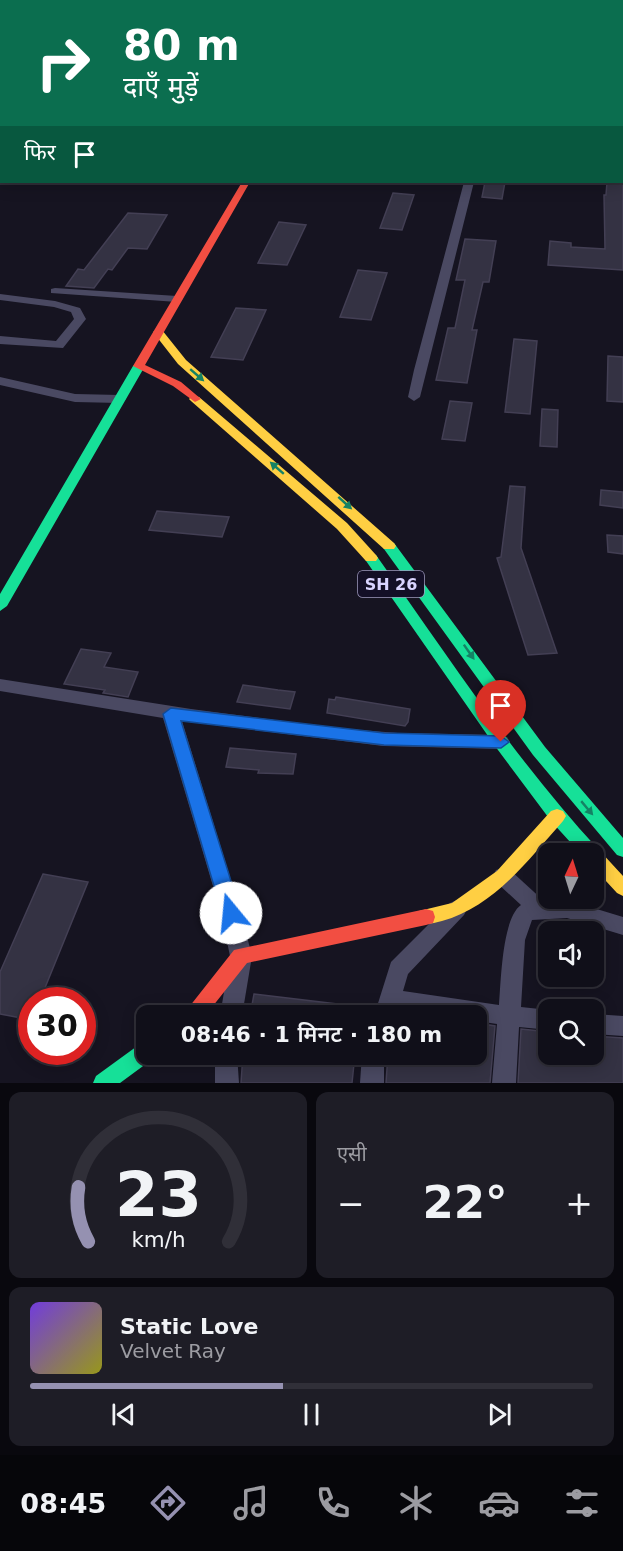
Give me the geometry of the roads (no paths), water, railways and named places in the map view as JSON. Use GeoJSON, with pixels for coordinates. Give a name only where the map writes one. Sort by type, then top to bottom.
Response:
{"type":"FeatureCollection","features":[{"type":"Feature","properties":{"kind":"main road"},"geometry":{"type":"LineString","coordinates":[[0,606],[245,183]]}},
{"type":"Feature","properties":{"kind":"main road"},"geometry":{"type":"LineString","coordinates":[[158,332],[182,362],[391,547],[539,751],[623,850]]}},
{"type":"Feature","properties":{"kind":"main road","name":"SH 26"},"geometry":{"type":"LineString","coordinates":[[139,366],[177,384],[230,427],[342,526],[377,564],[501,742],[557,816],[582,843]]}},
{"type":"Feature","properties":{"kind":"main road"},"geometry":{"type":"LineString","coordinates":[[201,1005],[241,956],[363,932],[457,909],[503,876],[557,816]]}},
{"type":"Feature","properties":{"kind":"main road","name":"SH 26"},"geometry":{"type":"LineString","coordinates":[[604,867],[623,888]]}},
{"type":"Feature","properties":{"kind":"main road"},"geometry":{"type":"LineString","coordinates":[[102,1083],[136,1059]]}},
{"type":"Feature","properties":{"kind":"street"},"geometry":{"type":"LineString","coordinates":[[617,0],[623,0]]}},
{"type":"Feature","properties":{"kind":"street"},"geometry":{"type":"LineString","coordinates":[[414,397],[429,325],[446,276],[469,183]]}},
{"type":"Feature","properties":{"kind":"street"},"geometry":{"type":"LineString","coordinates":[[55,291],[177,299]]}},
{"type":"Feature","properties":{"kind":"street"},"geometry":{"type":"LineString","coordinates":[[0,297],[66,307],[76,310],[80,319],[58,345],[0,340]]}},
{"type":"Feature","properties":{"kind":"street"},"geometry":{"type":"LineString","coordinates":[[0,381],[75,398],[120,399]]}},
{"type":"Feature","properties":{"kind":"street"},"geometry":{"type":"LineString","coordinates":[[0,685],[171,714],[384,739],[501,742]]}},
{"type":"Feature","properties":{"kind":"street"},"geometry":{"type":"LineString","coordinates":[[171,714],[231,913],[241,956],[233,1005]]}},
{"type":"Feature","properties":{"kind":"street"},"geometry":{"type":"LineString","coordinates":[[503,876],[541,911]]}},
{"type":"Feature","properties":{"kind":"street"},"geometry":{"type":"LineString","coordinates":[[388,1005],[399,969],[457,909]]}},
{"type":"Feature","properties":{"kind":"street"},"geometry":{"type":"LineString","coordinates":[[504,1083],[515,940],[525,912],[567,909],[623,926]]}},
{"type":"Feature","properties":{"kind":"street"},"geometry":{"type":"LineString","coordinates":[[487,1014],[538,1019]]}},
{"type":"Feature","properties":{"kind":"street"},"geometry":{"type":"LineString","coordinates":[[604,1025],[623,1026]]}},
{"type":"Feature","properties":{"kind":"street"},"geometry":{"type":"LineString","coordinates":[[226,1065],[227,1083]]}},
{"type":"Feature","properties":{"kind":"street"},"geometry":{"type":"LineString","coordinates":[[372,1083],[373,1065]]}}]}
